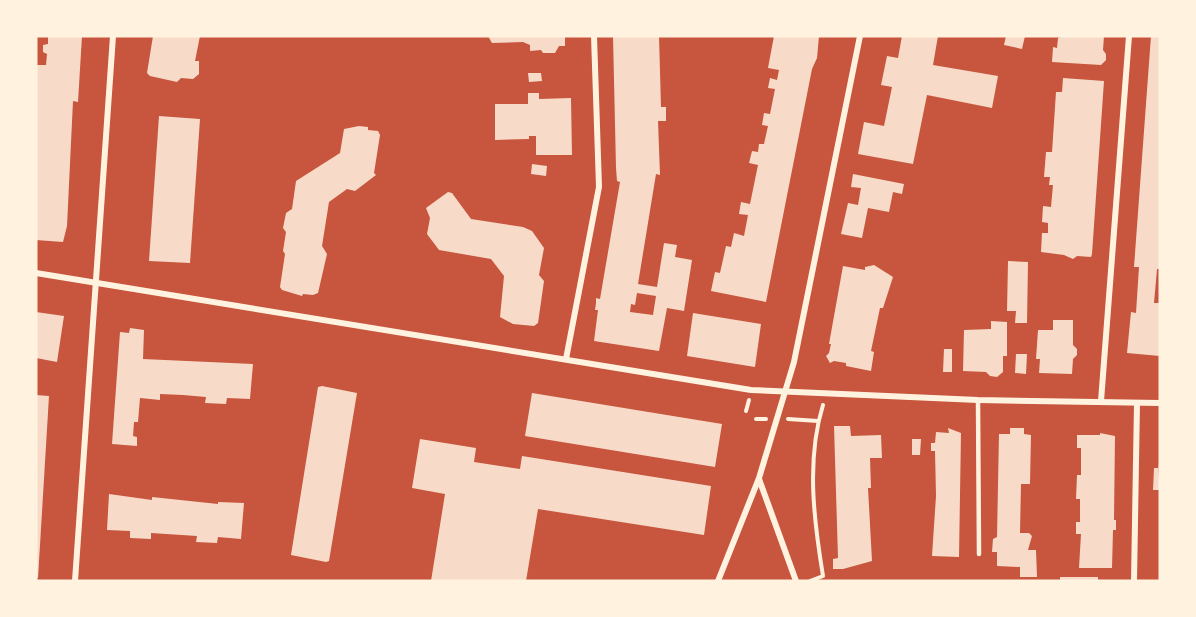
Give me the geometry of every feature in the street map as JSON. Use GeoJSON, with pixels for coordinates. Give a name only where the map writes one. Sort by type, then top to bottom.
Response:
{"type":"FeatureCollection","features":[{"type":"Feature","properties":{"kind":"street"},"geometry":{"type":"LineString","coordinates":[[75,581],[113,36]]}},
{"type":"Feature","properties":{"kind":"street"},"geometry":{"type":"LineString","coordinates":[[566,359],[598,187],[594,36]]}},
{"type":"Feature","properties":{"kind":"street"},"geometry":{"type":"LineString","coordinates":[[718,581],[759,478],[801,333],[860,36]]}},
{"type":"Feature","properties":{"kind":"street"},"geometry":{"type":"LineString","coordinates":[[1101,401],[1129,36]]}},
{"type":"Feature","properties":{"kind":"street"},"geometry":{"type":"LineString","coordinates":[[36,273],[703,383],[785,394],[1160,403]]}},
{"type":"Feature","properties":{"kind":"street"},"geometry":{"type":"LineString","coordinates":[[1134,581],[1137,403]]}},
{"type":"Feature","properties":{"kind":"street"},"geometry":{"type":"LineString","coordinates":[[759,478],[795,581]]}},
{"type":"Feature","properties":{"kind":"lane"},"geometry":{"type":"LineString","coordinates":[[978,400],[979,554]]}},
{"type":"Feature","properties":{"kind":"path"},"geometry":{"type":"LineString","coordinates":[[810,581],[824,579],[812,510],[818,421],[826,395]]}},
{"type":"Feature","properties":{"kind":"building"},"geometry":{"type":"Polygon","coordinates":[[[48,36],[82,36],[78,102],[73,101],[67,226],[63,242],[36,240],[36,78],[37,65],[46,65],[47,54],[43,52],[43,45],[48,44],[48,36]]]}},
{"type":"Feature","properties":{"kind":"building"},"geometry":{"type":"Polygon","coordinates":[[[153,36],[200,36],[195,61],[199,61],[199,74],[193,79],[181,78],[177,82],[150,76],[147,73],[153,36]]]}},
{"type":"Feature","properties":{"kind":"building"},"geometry":{"type":"Polygon","coordinates":[[[488,36],[565,36],[565,46],[559,46],[555,53],[543,53],[541,50],[530,51],[530,45],[523,42],[492,43],[488,36]]]}},
{"type":"Feature","properties":{"kind":"building"},"geometry":{"type":"Polygon","coordinates":[[[613,36],[659,36],[661,107],[666,107],[666,121],[658,121],[660,175],[656,174],[638,284],[657,287],[664,243],[677,245],[675,257],[692,260],[684,311],[667,308],[659,351],[594,341],[598,310],[595,310],[596,298],[600,299],[620,182],[617,181],[613,36]],[[637,293],[635,305],[631,304],[630,312],[653,315],[656,296],[637,293]]]}},
{"type":"Feature","properties":{"kind":"building"},"geometry":{"type":"Polygon","coordinates":[[[774,36],[819,36],[817,58],[812,69],[766,302],[711,291],[715,272],[720,273],[726,246],[731,247],[734,233],[744,236],[748,215],[739,214],[741,202],[750,204],[758,165],[749,163],[752,151],[758,152],[759,144],[764,144],[768,126],[762,125],[764,113],[770,114],[775,89],[768,88],[770,78],[777,80],[779,70],[768,68],[774,36]]]}},
{"type":"Feature","properties":{"kind":"building"},"geometry":{"type":"Polygon","coordinates":[[[902,36],[938,36],[933,65],[998,76],[992,108],[927,95],[913,164],[858,154],[864,122],[884,126],[892,87],[881,85],[887,56],[898,58],[902,36]]]}},
{"type":"Feature","properties":{"kind":"building"},"geometry":{"type":"Polygon","coordinates":[[[1006,36],[1025,36],[1022,49],[1004,45],[1006,36]]]}},
{"type":"Feature","properties":{"kind":"building"},"geometry":{"type":"Polygon","coordinates":[[[1104,36],[1103,50],[1106,60],[1101,65],[1052,62],[1053,47],[1057,48],[1058,38],[1104,36]]]}},
{"type":"Feature","properties":{"kind":"building"},"geometry":{"type":"Polygon","coordinates":[[[1151,36],[1160,36],[1160,269],[1157,269],[1154,303],[1160,303],[1160,356],[1127,353],[1131,312],[1136,313],[1139,267],[1134,267],[1151,36]]]}},
{"type":"Feature","properties":{"kind":"building"},"geometry":{"type":"Polygon","coordinates":[[[528,73],[541,73],[542,81],[529,82],[528,73]]]}},
{"type":"Feature","properties":{"kind":"building"},"geometry":{"type":"Polygon","coordinates":[[[1063,78],[1104,81],[1092,254],[1091,257],[1077,256],[1073,259],[1064,255],[1041,252],[1042,233],[1048,233],[1048,223],[1042,222],[1043,206],[1051,207],[1053,185],[1049,185],[1050,177],[1044,177],[1046,152],[1052,152],[1056,92],[1062,92],[1063,78]]]}},
{"type":"Feature","properties":{"kind":"building"},"geometry":{"type":"Polygon","coordinates":[[[528,93],[539,93],[539,99],[571,98],[572,155],[536,155],[536,136],[529,136],[529,139],[495,140],[495,104],[528,104],[528,93]]]}},
{"type":"Feature","properties":{"kind":"building"},"geometry":{"type":"Polygon","coordinates":[[[159,116],[200,119],[190,263],[149,261],[159,116]]]}},
{"type":"Feature","properties":{"kind":"building"},"geometry":{"type":"Polygon","coordinates":[[[359,126],[378,131],[380,135],[374,173],[376,175],[355,191],[347,189],[329,202],[322,246],[327,254],[318,293],[302,296],[282,290],[280,287],[286,232],[283,228],[286,213],[292,209],[296,181],[340,153],[344,129],[359,126]]]}},
{"type":"Feature","properties":{"kind":"building"},"geometry":{"type":"Polygon","coordinates":[[[532,164],[547,166],[546,176],[531,174],[532,164]]]}},
{"type":"Feature","properties":{"kind":"building"},"geometry":{"type":"Polygon","coordinates":[[[853,174],[904,184],[902,194],[893,192],[889,212],[868,208],[862,238],[841,234],[848,203],[858,205],[861,188],[851,187],[853,174]]]}},
{"type":"Feature","properties":{"kind":"building"},"geometry":{"type":"Polygon","coordinates":[[[448,192],[452,193],[471,219],[523,227],[532,231],[544,248],[539,275],[544,281],[538,323],[534,326],[513,324],[500,317],[504,276],[491,259],[439,250],[427,234],[430,218],[426,208],[448,192]]]}},
{"type":"Feature","properties":{"kind":"building"},"geometry":{"type":"Polygon","coordinates":[[[1008,261],[1028,262],[1027,323],[1015,323],[1016,311],[1007,311],[1008,261]]]}},
{"type":"Feature","properties":{"kind":"building"},"geometry":{"type":"Polygon","coordinates":[[[874,265],[893,277],[883,308],[880,308],[871,351],[874,352],[871,371],[846,366],[846,363],[834,361],[830,363],[826,356],[831,344],[829,344],[843,266],[865,270],[865,267],[874,265]]]}},
{"type":"Feature","properties":{"kind":"building"},"geometry":{"type":"Polygon","coordinates":[[[36,312],[64,316],[57,362],[36,358],[36,312]]]}},
{"type":"Feature","properties":{"kind":"building"},"geometry":{"type":"Polygon","coordinates":[[[693,313],[761,324],[755,367],[687,356],[693,313]]]}},
{"type":"Feature","properties":{"kind":"building"},"geometry":{"type":"Polygon","coordinates":[[[1053,320],[1073,320],[1073,345],[1077,349],[1077,355],[1073,359],[1072,374],[1039,373],[1040,359],[1036,359],[1038,330],[1053,330],[1053,320]]]}},
{"type":"Feature","properties":{"kind":"building"},"geometry":{"type":"Polygon","coordinates":[[[991,321],[1007,322],[1007,356],[1003,356],[1003,372],[997,377],[990,376],[986,372],[963,371],[964,330],[991,329],[991,321]]]}},
{"type":"Feature","properties":{"kind":"building"},"geometry":{"type":"Polygon","coordinates":[[[130,328],[144,330],[143,359],[253,364],[250,399],[227,398],[226,404],[205,403],[206,397],[183,395],[160,394],[160,400],[140,398],[138,422],[134,422],[133,436],[137,437],[137,446],[112,444],[120,332],[129,333],[130,328]]]}},
{"type":"Feature","properties":{"kind":"building"},"geometry":{"type":"Polygon","coordinates":[[[944,349],[952,349],[952,372],[943,372],[944,349]]]}},
{"type":"Feature","properties":{"kind":"building"},"geometry":{"type":"Polygon","coordinates":[[[1016,354],[1027,354],[1026,374],[1015,373],[1016,354]]]}},
{"type":"Feature","properties":{"kind":"building"},"geometry":{"type":"Polygon","coordinates":[[[318,387],[357,393],[329,561],[326,562],[291,555],[318,387]]]}},
{"type":"Feature","properties":{"kind":"building"},"geometry":{"type":"Polygon","coordinates":[[[532,393],[722,424],[715,467],[525,436],[532,393]]]}},
{"type":"Feature","properties":{"kind":"building"},"geometry":{"type":"Polygon","coordinates":[[[36,395],[49,396],[38,578],[36,577],[36,395]]]}},
{"type":"Feature","properties":{"kind":"building"},"geometry":{"type":"Polygon","coordinates":[[[834,426],[850,426],[851,436],[881,435],[882,458],[870,458],[871,488],[868,488],[872,561],[843,569],[833,569],[833,559],[838,558],[834,426]]]}},
{"type":"Feature","properties":{"kind":"building"},"geometry":{"type":"Polygon","coordinates":[[[948,428],[961,433],[959,557],[932,556],[936,496],[935,451],[931,451],[931,443],[935,443],[936,432],[949,433],[948,428]]]}},
{"type":"Feature","properties":{"kind":"building"},"geometry":{"type":"Polygon","coordinates":[[[1010,428],[1024,428],[1024,434],[1031,435],[1030,484],[1021,484],[1020,533],[1029,533],[1032,536],[1028,550],[1036,550],[1037,577],[1020,577],[1020,567],[997,566],[997,552],[992,552],[993,539],[997,537],[999,434],[1010,434],[1010,428]]]}},
{"type":"Feature","properties":{"kind":"building"},"geometry":{"type":"Polygon","coordinates":[[[1100,433],[1115,436],[1114,520],[1116,520],[1116,530],[1113,530],[1112,568],[1079,568],[1081,534],[1076,534],[1076,522],[1080,522],[1080,499],[1076,499],[1077,475],[1081,475],[1081,448],[1077,448],[1077,435],[1100,435],[1100,433]]]}},
{"type":"Feature","properties":{"kind":"building"},"geometry":{"type":"Polygon","coordinates":[[[420,439],[476,448],[474,462],[520,469],[522,456],[711,486],[704,535],[538,509],[526,581],[431,581],[445,494],[412,488],[420,439]]]}},
{"type":"Feature","properties":{"kind":"building"},"geometry":{"type":"Polygon","coordinates":[[[912,439],[921,439],[920,455],[912,455],[912,439]]]}},
{"type":"Feature","properties":{"kind":"building"},"geometry":{"type":"Polygon","coordinates":[[[1158,462],[1160,490],[1153,490],[1154,468],[1158,468],[1158,462]]]}},
{"type":"Feature","properties":{"kind":"building"},"geometry":{"type":"Polygon","coordinates":[[[109,494],[152,500],[152,497],[218,504],[218,502],[244,503],[241,539],[218,537],[217,543],[196,542],[197,536],[151,533],[151,539],[130,538],[130,531],[107,530],[109,494]]]}},
{"type":"Feature","properties":{"kind":"building"},"geometry":{"type":"Polygon","coordinates":[[[1060,577],[1098,577],[1098,581],[1060,581],[1060,577]]]}}]}
